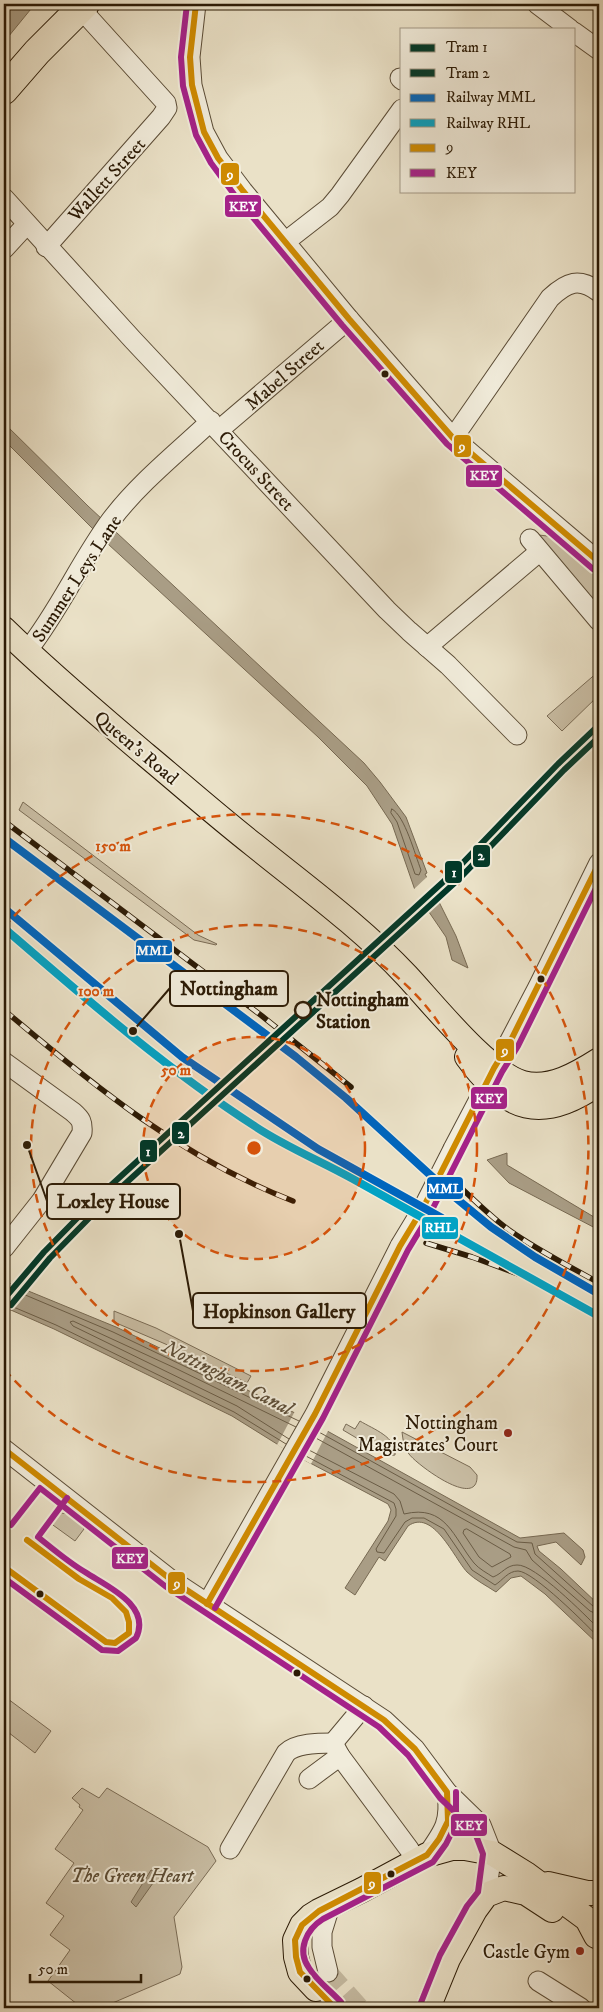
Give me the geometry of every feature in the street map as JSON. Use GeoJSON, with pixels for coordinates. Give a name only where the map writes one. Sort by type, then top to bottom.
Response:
{"type":"FeatureCollection","features":[{"type":"Feature","properties":{"kind":"highway"},"geometry":{"type":"LineString","coordinates":[[4,90],[36,52],[83,5]]}},
{"type":"Feature","properties":{"kind":"main road","name":"Queen's Road"},"geometry":{"type":"LineString","coordinates":[[4,629],[27,652],[117,731],[274,860],[321,907],[385,964],[459,1046],[491,1075],[495,1091],[521,1106],[540,1108],[558,1105],[570,1100],[597,1069]]}},
{"type":"Feature","properties":{"kind":"main road"},"geometry":{"type":"LineString","coordinates":[[322,1981],[300,1972],[296,1957],[295,1940],[302,1925],[311,1916],[421,1858],[452,1848],[465,1848],[492,1854],[532,1887],[590,1925]]}},
{"type":"Feature","properties":{"kind":"main road"},"geometry":{"type":"LineString","coordinates":[[428,2008],[448,1959],[475,1910],[486,1895],[504,1888],[532,1887],[599,1893]]}},
{"type":"Feature","properties":{"kind":"street"},"geometry":{"type":"LineString","coordinates":[[196,4],[190,57],[192,85],[204,132],[218,158],[349,319],[453,438],[599,562]]}},
{"type":"Feature","properties":{"kind":"street"},"geometry":{"type":"LineString","coordinates":[[537,4],[569,28]]}},
{"type":"Feature","properties":{"kind":"street","name":"Wallett Street"},"geometry":{"type":"LineString","coordinates":[[46,246],[165,112],[166,103],[83,5]]}},
{"type":"Feature","properties":{"kind":"street"},"geometry":{"type":"LineString","coordinates":[[576,33],[599,50]]}},
{"type":"Feature","properties":{"kind":"street"},"geometry":{"type":"LineString","coordinates":[[285,242],[337,199],[400,112]]}},
{"type":"Feature","properties":{"kind":"street","name":"Crocus Street"},"geometry":{"type":"LineString","coordinates":[[5,200],[387,610],[448,665],[517,735]]}},
{"type":"Feature","properties":{"kind":"street"},"geometry":{"type":"LineString","coordinates":[[4,248],[26,224]]}},
{"type":"Feature","properties":{"kind":"street"},"geometry":{"type":"LineString","coordinates":[[453,438],[550,298],[568,284],[576,282],[591,286],[599,292]]}},
{"type":"Feature","properties":{"kind":"street","name":"Mabel Street"},"geometry":{"type":"LineString","coordinates":[[215,425],[349,319]]}},
{"type":"Feature","properties":{"kind":"street","name":"Summer Leys Lane"},"geometry":{"type":"LineString","coordinates":[[27,652],[43,631],[111,521],[138,489],[215,425]]}},
{"type":"Feature","properties":{"kind":"street"},"geometry":{"type":"LineString","coordinates":[[427,647],[534,545],[599,621]]}},
{"type":"Feature","properties":{"kind":"street"},"geometry":{"type":"LineString","coordinates":[[207,1604],[315,1414],[400,1246],[423,1208],[491,1075],[509,1044],[599,865]]}},
{"type":"Feature","properties":{"kind":"street"},"geometry":{"type":"LineString","coordinates":[[4,1062],[81,1119],[83,1124],[82,1133],[42,1200],[4,1248]]}},
{"type":"Feature","properties":{"kind":"street"},"geometry":{"type":"LineString","coordinates":[[4,1449],[170,1579],[384,1720],[415,1749],[447,1792],[481,1825],[492,1854],[486,1895]]}},
{"type":"Feature","properties":{"kind":"street"},"geometry":{"type":"LineString","coordinates":[[309,1779],[337,1750],[364,1706]]}},
{"type":"Feature","properties":{"kind":"street"},"geometry":{"type":"LineString","coordinates":[[230,1849],[281,1759],[290,1749],[322,1743],[337,1750],[409,1849],[421,1858],[439,1839],[448,1821],[447,1792]]}},
{"type":"Feature","properties":{"kind":"street"},"geometry":{"type":"LineString","coordinates":[[322,1981],[322,1932],[330,1906]]}},
{"type":"Feature","properties":{"kind":"street"},"geometry":{"type":"LineString","coordinates":[[538,1981],[581,2008]]}},
{"type":"Feature","properties":{"kind":"green space"},"geometry":{"type":"Polygon","coordinates":[[[530,534],[556,537],[599,579],[599,613],[530,534]]]}},
{"type":"Feature","properties":{"kind":"green space"},"geometry":{"type":"Polygon","coordinates":[[[599,671],[599,695],[562,731],[547,716],[599,671]]]}},
{"type":"Feature","properties":{"kind":"green space"},"geometry":{"type":"Polygon","coordinates":[[[23,802],[198,935],[217,944],[194,940],[19,810],[23,802]]]}},
{"type":"Feature","properties":{"kind":"green space"},"geometry":{"type":"Polygon","coordinates":[[[114,1311],[156,1328],[251,1376],[247,1383],[170,1346],[114,1322],[114,1311]]]}},
{"type":"Feature","properties":{"kind":"green space"},"geometry":{"type":"Polygon","coordinates":[[[360,1421],[388,1438],[395,1449],[395,1455],[387,1456],[343,1430],[346,1424],[355,1429],[360,1421]]]}},
{"type":"Feature","properties":{"kind":"green space"},"geometry":{"type":"Polygon","coordinates":[[[402,1432],[470,1467],[477,1475],[475,1485],[468,1488],[458,1487],[423,1467],[407,1452],[402,1432]]]}},
{"type":"Feature","properties":{"kind":"green space"},"geometry":{"type":"Polygon","coordinates":[[[61,1513],[75,1517],[84,1529],[75,1541],[46,1520],[61,1513]]]}},
{"type":"Feature","properties":{"kind":"green space"},"geometry":{"type":"Polygon","coordinates":[[[4,1696],[51,1731],[35,1753],[4,1729],[4,1696]]]}},
{"type":"Feature","properties":{"kind":"green space","name":"The Green Heart"},"geometry":{"type":"Polygon","coordinates":[[[82,1788],[99,1798],[107,1788],[208,1847],[216,1861],[174,1917],[182,1967],[180,1974],[101,2008],[82,2008],[48,1981],[70,1950],[50,1935],[64,1916],[46,1903],[74,1863],[55,1849],[83,1810],[72,1798],[82,1788]]]}},
{"type":"Feature","properties":{"kind":"water"},"geometry":{"type":"Polygon","coordinates":[[[4,4],[35,4],[4,42],[4,4]]]}},
{"type":"Feature","properties":{"kind":"water"},"geometry":{"type":"Polygon","coordinates":[[[4,423],[88,506],[364,763],[406,817],[427,873],[425,874],[456,936],[468,968],[452,960],[446,937],[416,893],[392,824],[367,786],[318,737],[108,544],[4,440],[4,423]]]}},
{"type":"Feature","properties":{"kind":"water"},"geometry":{"type":"Polygon","coordinates":[[[507,1153],[507,1165],[599,1220],[599,1230],[509,1183],[487,1160],[507,1153]]]}},
{"type":"Feature","properties":{"kind":"water"},"geometry":{"type":"Polygon","coordinates":[[[4,1281],[116,1327],[293,1412],[520,1538],[564,1533],[583,1550],[585,1557],[581,1565],[556,1542],[537,1546],[539,1551],[599,1605],[599,1645],[545,1594],[521,1576],[511,1578],[496,1592],[477,1580],[467,1572],[434,1529],[426,1524],[417,1522],[408,1526],[385,1561],[379,1557],[355,1595],[345,1588],[388,1521],[391,1510],[388,1504],[293,1454],[232,1416],[54,1329],[4,1307],[4,1281]]]}},
{"type":"Feature","properties":{"kind":"water"},"geometry":{"type":"Polygon","coordinates":[[[151,1870],[156,1872],[153,1883],[136,1907],[131,1902],[151,1870]]]}},
{"type":"Feature","properties":{"kind":"pier"},"geometry":{"type":"Polygon","coordinates":[[[428,876],[439,896],[424,910],[413,890],[428,876]]]}},
{"type":"Feature","properties":{"kind":"pier"},"geometry":{"type":"Polygon","coordinates":[[[295,1411],[329,1429],[311,1464],[277,1445],[295,1411]]]}},
{"type":"Feature","properties":{"kind":"tunnel"},"geometry":{"type":"LineString","coordinates":[[328,1972],[360,2008]]}},
{"type":"Feature","properties":{"kind":"tunnel"},"geometry":{"type":"LineString","coordinates":[[316,1989],[335,2008]]}},
{"type":"Feature","properties":{"kind":"railway"},"geometry":{"type":"LineString","coordinates":[[4,821],[262,1016],[351,1087]]}},
{"type":"Feature","properties":{"kind":"railway"},"geometry":{"type":"LineString","coordinates":[[4,1010],[106,1092],[177,1142],[252,1184],[293,1201]]}},
{"type":"Feature","properties":{"kind":"railway"},"geometry":{"type":"LineString","coordinates":[[456,1183],[509,1230],[599,1283]]}},
{"type":"Feature","properties":{"kind":"railway"},"geometry":{"type":"LineString","coordinates":[[426,1243],[472,1257],[529,1278]]}},
{"type":"Feature","properties":{"kind":"tram line","name":"1"},"geometry":{"type":"LineString","coordinates":[[4,1299],[44,1252],[97,1198],[454,872],[558,764],[599,725]]}},
{"type":"Feature","properties":{"kind":"tram line","name":"2"},"geometry":{"type":"LineString","coordinates":[[11,1305],[50,1258],[103,1204],[460,878],[564,770],[599,737]]}},
{"type":"Feature","properties":{"kind":"rail line","name":"MML"},"geometry":{"type":"LineString","coordinates":[[4,838],[296,1057],[346,1098],[451,1194],[491,1227],[535,1257],[599,1294]]}},
{"type":"Feature","properties":{"kind":"rail line","name":"MML"},"geometry":{"type":"LineString","coordinates":[[4,908],[182,1057],[318,1149],[442,1218]]}},
{"type":"Feature","properties":{"kind":"rail line","name":"RHL"},"geometry":{"type":"LineString","coordinates":[[4,928],[158,1057],[256,1127],[595,1314]]}},
{"type":"Feature","properties":{"kind":"transit line","name":"KEY"},"geometry":{"type":"LineString","coordinates":[[187,4],[181,57],[183,86],[196,135],[211,163],[236,197],[342,325],[447,444],[593,569]]}},
{"type":"Feature","properties":{"kind":"transit line","name":"9"},"geometry":{"type":"LineString","coordinates":[[196,4],[190,57],[192,85],[204,132],[218,158],[349,319],[453,438],[599,562]]}},
{"type":"Feature","properties":{"kind":"transit line","name":"9"},"geometry":{"type":"LineString","coordinates":[[207,1604],[315,1414],[400,1246],[423,1208],[494,1068],[510,1042],[599,863]]}},
{"type":"Feature","properties":{"kind":"transit line","name":"KEY"},"geometry":{"type":"LineString","coordinates":[[215,1608],[323,1418],[408,1250],[431,1212],[502,1072],[518,1046],[599,882]]}},
{"type":"Feature","properties":{"kind":"transit line","name":"9"},"geometry":{"type":"LineString","coordinates":[[4,1449],[170,1579],[384,1720],[415,1749],[447,1792],[448,1821],[439,1839],[427,1855],[319,1911],[302,1925],[295,1940],[296,1957],[300,1972],[335,2008]]}},
{"type":"Feature","properties":{"kind":"transit line","name":"KEY"},"geometry":{"type":"LineString","coordinates":[[11,1525],[40,1488],[165,1586],[379,1727],[408,1755],[440,1798],[474,1830],[483,1854],[478,1892],[467,1906],[440,1955],[420,2005]]}},
{"type":"Feature","properties":{"kind":"transit line","name":"KEY"},"geometry":{"type":"LineString","coordinates":[[4,1578],[102,1650],[118,1651],[136,1638],[139,1626],[138,1616],[132,1606],[115,1590],[73,1564],[38,1537],[67,1498]]}},
{"type":"Feature","properties":{"kind":"transit line","name":"9"},"geometry":{"type":"LineString","coordinates":[[4,1567],[106,1642],[115,1643],[129,1633],[129,1622],[126,1612],[112,1598],[79,1579],[27,1540]]}},
{"type":"Feature","properties":{"kind":"transit line","name":"KEY"},"geometry":{"type":"LineString","coordinates":[[341,2002],[316,1977],[305,1961],[303,1947],[308,1934],[323,1919],[433,1862],[446,1844],[456,1824],[456,1792]]}},
{"type":"Feature","properties":{"kind":"place","name":"Nottingham Station"},"geometry":{"type":"Point","coordinates":[303,1010]}},
{"type":"Feature","properties":{"kind":"place","name":"Nottingham"},"geometry":{"type":"Point","coordinates":[133,1031]}},
{"type":"Feature","properties":{"kind":"place","name":"Loxley House"},"geometry":{"type":"Point","coordinates":[27,1145]}},
{"type":"Feature","properties":{"kind":"place","name":"Hopkinson Gallery"},"geometry":{"type":"Point","coordinates":[179,1234]}},
{"type":"Feature","properties":{"kind":"place","name":"Nottingham Magistrates' Court"},"geometry":{"type":"Point","coordinates":[508,1433]}},
{"type":"Feature","properties":{"kind":"place","name":"Castle Gym"},"geometry":{"type":"Point","coordinates":[580,1951]}},
{"type":"Feature","properties":{"kind":"water label","name":"Nottingham Canal"},"geometry":{"type":"Point","coordinates":[228,1377]}}]}
